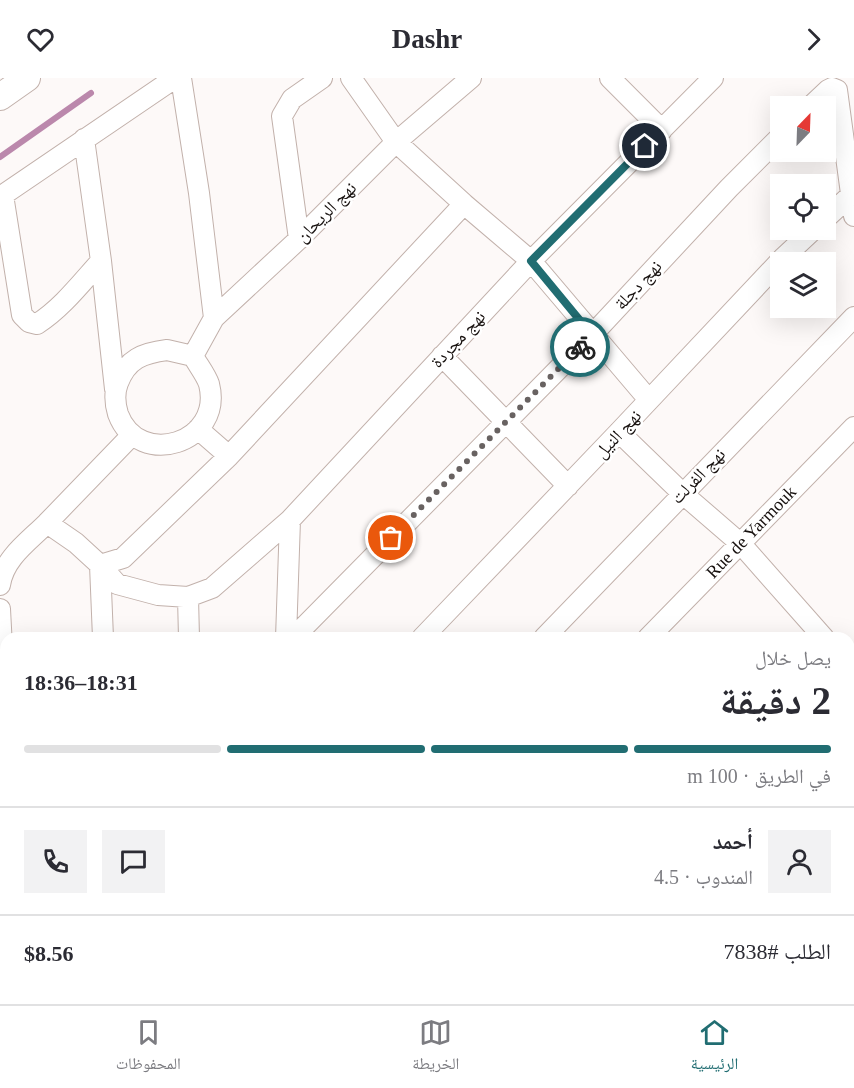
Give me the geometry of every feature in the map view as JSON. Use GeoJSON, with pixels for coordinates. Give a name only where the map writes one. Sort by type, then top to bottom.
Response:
{"type":"FeatureCollection","features":[{"type":"Feature","properties":{"kind":"street"},"geometry":{"type":"LineString","coordinates":[[0,97],[27,78]]}},
{"type":"Feature","properties":{"kind":"street"},"geometry":{"type":"LineString","coordinates":[[101,261],[44,319],[37,324],[25,320],[22,315],[1,196],[175,78]]}},
{"type":"Feature","properties":{"kind":"street"},"geometry":{"type":"LineString","coordinates":[[181,78],[199,194],[214,318]]}},
{"type":"Feature","properties":{"kind":"street"},"geometry":{"type":"LineString","coordinates":[[299,239],[282,116],[292,99],[322,78]]}},
{"type":"Feature","properties":{"kind":"street"},"geometry":{"type":"LineString","coordinates":[[351,78],[396,142],[531,261],[649,400]]}},
{"type":"Feature","properties":{"kind":"street","name":"نهج الريحان"},"geometry":{"type":"LineString","coordinates":[[194,356],[214,318],[299,239],[396,142],[471,78]]}},
{"type":"Feature","properties":{"kind":"street"},"geometry":{"type":"LineString","coordinates":[[610,78],[662,130]]}},
{"type":"Feature","properties":{"kind":"street","name":"نهج مجردة"},"geometry":{"type":"LineString","coordinates":[[188,597],[212,588],[290,520],[531,261],[713,78]]}},
{"type":"Feature","properties":{"kind":"street"},"geometry":{"type":"LineString","coordinates":[[822,96],[832,88],[837,90],[854,216]]}},
{"type":"Feature","properties":{"kind":"street"},"geometry":{"type":"LineString","coordinates":[[84,139],[101,261],[116,406],[121,422],[132,435],[151,444],[171,445],[190,438],[204,423],[211,404],[208,383],[194,356],[167,350],[149,352],[134,360],[122,373],[115,390]]}},
{"type":"Feature","properties":{"kind":"street","name":"نهج دجلة"},"geometry":{"type":"LineString","coordinates":[[300,632],[592,335],[770,147]]}},
{"type":"Feature","properties":{"kind":"street"},"geometry":{"type":"LineString","coordinates":[[836,209],[851,195]]}},
{"type":"Feature","properties":{"kind":"street"},"geometry":{"type":"LineString","coordinates":[[100,565],[123,558],[229,456],[464,204]]}},
{"type":"Feature","properties":{"kind":"street","name":"نهج النيل"},"geometry":{"type":"LineString","coordinates":[[428,632],[802,240]]}},
{"type":"Feature","properties":{"kind":"street","name":"نهج الفرلت"},"geometry":{"type":"LineString","coordinates":[[550,632],[854,317]]}},
{"type":"Feature","properties":{"kind":"street"},"geometry":{"type":"LineString","coordinates":[[442,356],[568,486]]}},
{"type":"Feature","properties":{"kind":"street","name":"Rue de Yarmouk"},"geometry":{"type":"LineString","coordinates":[[654,632],[854,427]]}},
{"type":"Feature","properties":{"kind":"street"},"geometry":{"type":"LineString","coordinates":[[198,429],[229,456]]}},
{"type":"Feature","properties":{"kind":"street"},"geometry":{"type":"LineString","coordinates":[[619,432],[682,493],[741,544],[819,632]]}},
{"type":"Feature","properties":{"kind":"street"},"geometry":{"type":"LineString","coordinates":[[0,585],[10,559],[132,435]]}},
{"type":"Feature","properties":{"kind":"street"},"geometry":{"type":"LineString","coordinates":[[286,632],[290,520]]}},
{"type":"Feature","properties":{"kind":"street"},"geometry":{"type":"LineString","coordinates":[[47,523],[76,543],[117,584],[158,595],[188,597],[189,632]]}},
{"type":"Feature","properties":{"kind":"street"},"geometry":{"type":"LineString","coordinates":[[100,565],[104,632]]}},
{"type":"Feature","properties":{"kind":"street"},"geometry":{"type":"LineString","coordinates":[[0,609],[1,632]]}},
{"type":"Feature","properties":{"kind":"waterway"},"geometry":{"type":"LineString","coordinates":[[0,157],[91,93]]}},
{"type":"Feature","properties":{"kind":"way so far"},"geometry":{"type":"LineString","coordinates":[[391,538],[580,347]]}},
{"type":"Feature","properties":{"kind":"route"},"geometry":{"type":"LineString","coordinates":[[580,347],[592,335],[531,261],[645,146]]}}]}
